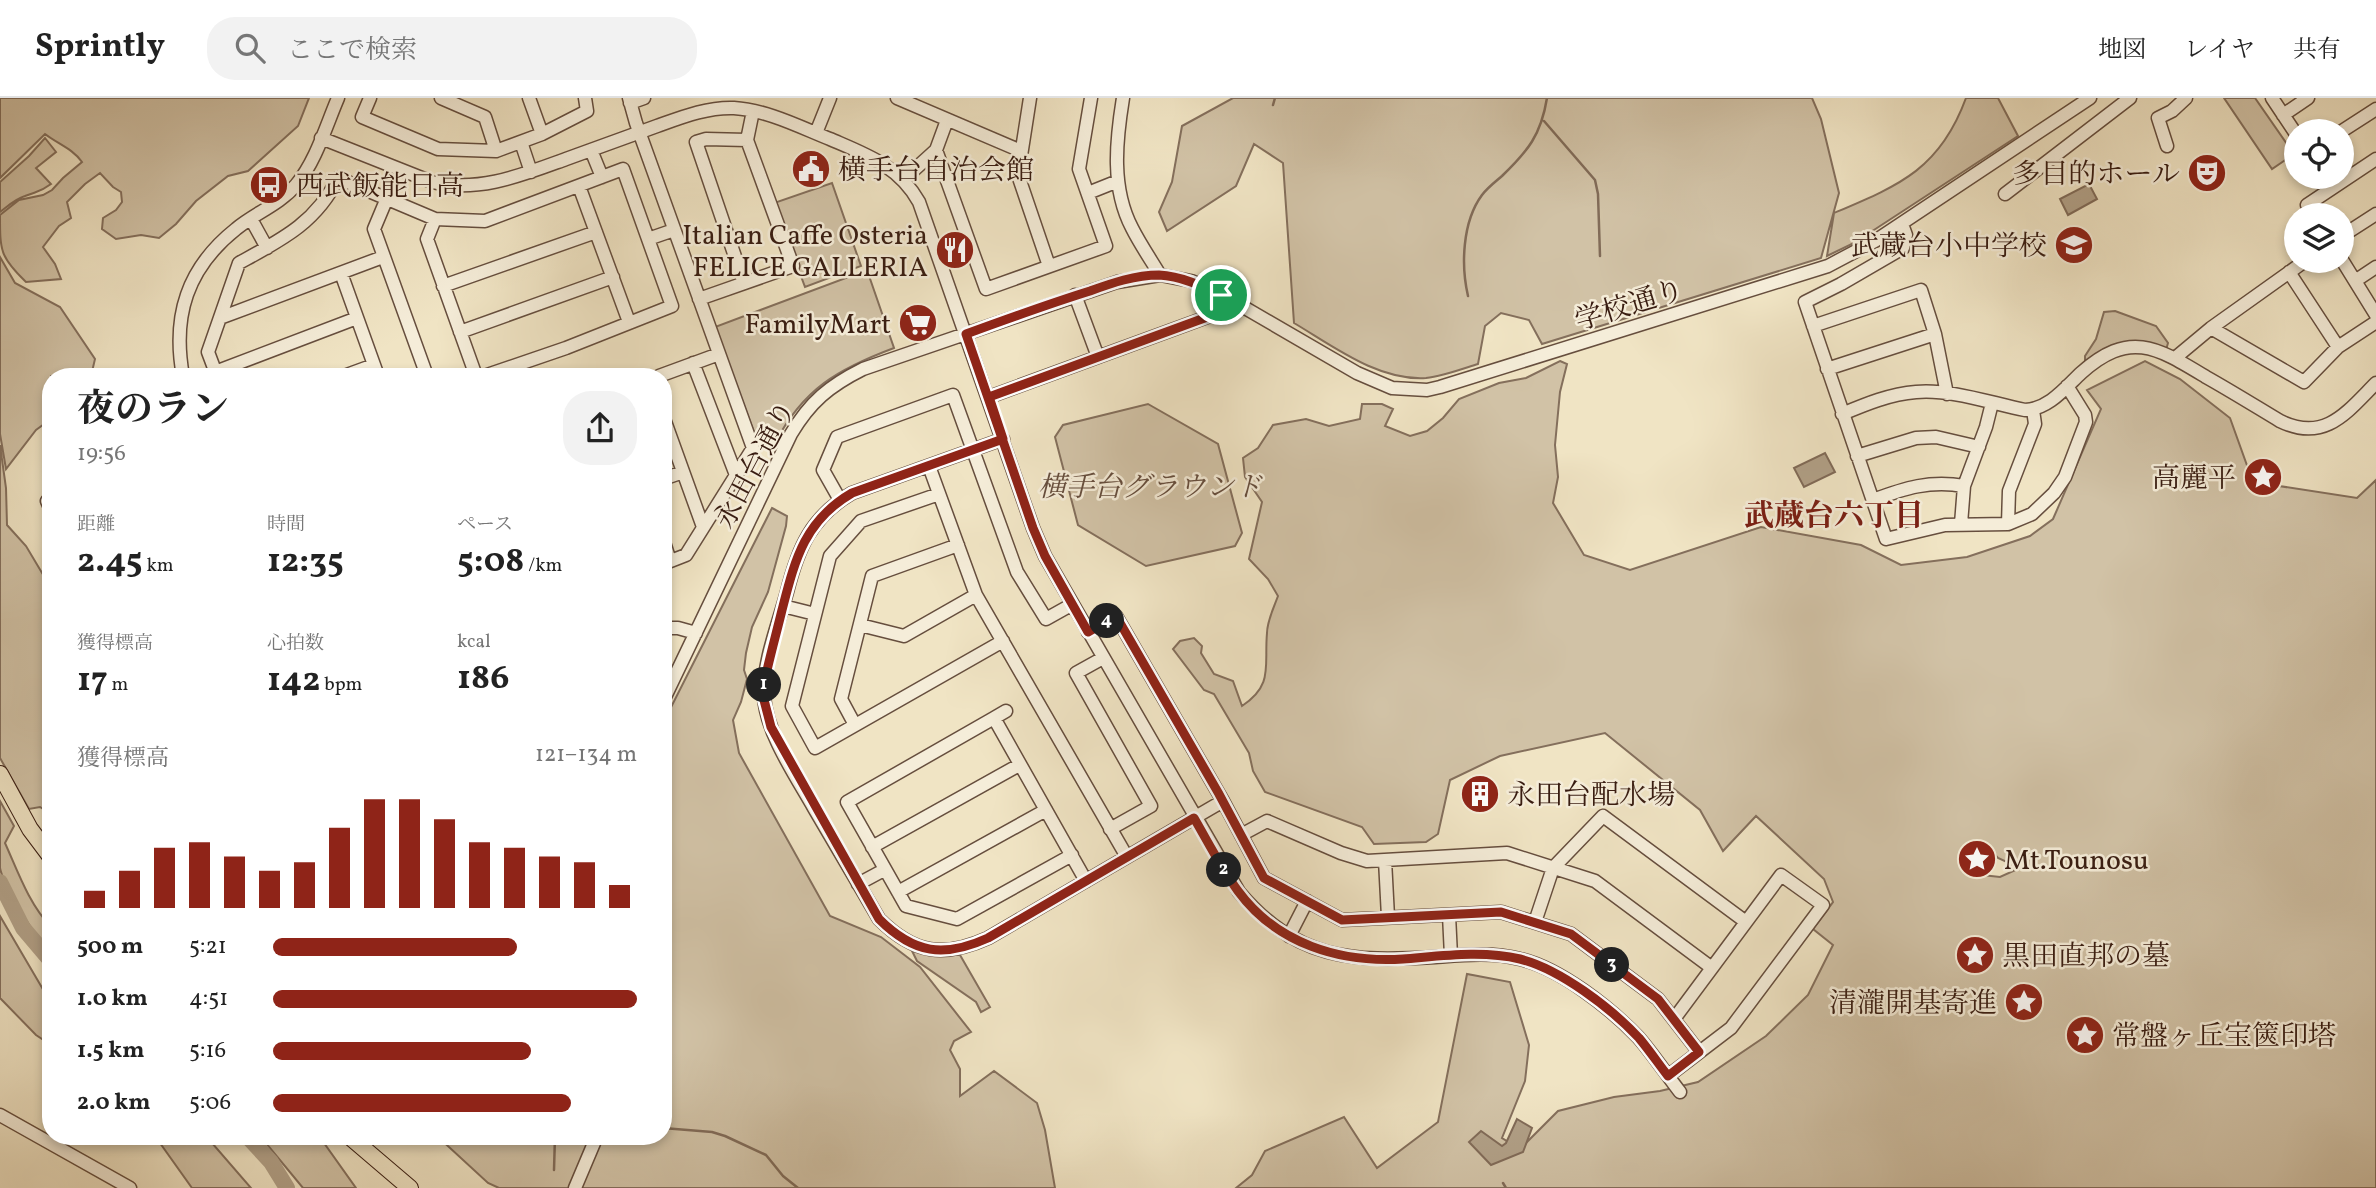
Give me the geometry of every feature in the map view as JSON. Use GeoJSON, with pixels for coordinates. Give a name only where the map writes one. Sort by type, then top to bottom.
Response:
{"type":"FeatureCollection","features":[{"type":"Feature","properties":{"kind":"main road"},"geometry":{"type":"LineString","coordinates":[[0,774],[30,830],[42,845]]}},
{"type":"Feature","properties":{"kind":"main road"},"geometry":{"type":"LineString","coordinates":[[360,1145],[410,1188]]}},
{"type":"Feature","properties":{"kind":"street"},"geometry":{"type":"LineString","coordinates":[[182,368],[180,337],[184,301],[189,286],[207,256],[237,228],[267,209],[295,185],[306,170],[338,98]]}},
{"type":"Feature","properties":{"kind":"street"},"geometry":{"type":"LineString","coordinates":[[370,98],[362,117],[438,149],[496,151],[542,134],[587,111],[584,98]]}},
{"type":"Feature","properties":{"kind":"street"},"geometry":{"type":"LineString","coordinates":[[441,98],[485,117],[496,151]]}},
{"type":"Feature","properties":{"kind":"street"},"geometry":{"type":"LineString","coordinates":[[529,98],[542,134]]}},
{"type":"Feature","properties":{"kind":"street"},"geometry":{"type":"LineString","coordinates":[[644,98],[630,100],[639,132],[753,447],[686,555],[672,561]]}},
{"type":"Feature","properties":{"kind":"street"},"geometry":{"type":"LineString","coordinates":[[816,133],[830,98]]}},
{"type":"Feature","properties":{"kind":"street"},"geometry":{"type":"LineString","coordinates":[[897,98],[1021,151]]}},
{"type":"Feature","properties":{"kind":"street"},"geometry":{"type":"LineString","coordinates":[[1030,98],[1018,176],[1049,266]]}},
{"type":"Feature","properties":{"kind":"street"},"geometry":{"type":"LineString","coordinates":[[936,150],[986,289],[1106,246],[1079,169],[1091,98]]}},
{"type":"Feature","properties":{"kind":"street"},"geometry":{"type":"LineString","coordinates":[[1122,98],[1116,138],[1122,205],[1131,227],[1160,275]]}},
{"type":"Feature","properties":{"kind":"street","name":"学校通り"},"geometry":{"type":"LineString","coordinates":[[1160,275],[1191,281],[1221,295],[1357,373],[1392,388],[1427,390],[1806,275],[1850,256],[2090,98]]}},
{"type":"Feature","properties":{"kind":"street"},"geometry":{"type":"LineString","coordinates":[[2005,194],[2130,98]]}},
{"type":"Feature","properties":{"kind":"street"},"geometry":{"type":"LineString","coordinates":[[2167,146],[2158,118],[2172,111],[2186,98]]}},
{"type":"Feature","properties":{"kind":"street"},"geometry":{"type":"LineString","coordinates":[[2272,98],[2286,119]]}},
{"type":"Feature","properties":{"kind":"street"},"geometry":{"type":"LineString","coordinates":[[2283,115],[2308,98]]}},
{"type":"Feature","properties":{"kind":"street"},"geometry":{"type":"LineString","coordinates":[[321,138],[432,182],[471,186],[531,172],[703,111],[732,108],[753,111],[816,133],[887,166],[904,179],[919,202],[1033,528],[1071,605],[1239,892],[1254,909],[1289,936],[1329,953],[1364,959],[1501,956],[1549,970],[1613,1014],[1639,1038],[1680,1092]]}},
{"type":"Feature","properties":{"kind":"street"},"geometry":{"type":"LineString","coordinates":[[2354,123],[2376,109]]}},
{"type":"Feature","properties":{"kind":"street"},"geometry":{"type":"LineString","coordinates":[[699,299],[793,266],[747,141],[753,111]]}},
{"type":"Feature","properties":{"kind":"street"},"geometry":{"type":"LineString","coordinates":[[904,179],[936,150],[947,120]]}},
{"type":"Feature","properties":{"kind":"street"},"geometry":{"type":"LineString","coordinates":[[744,283],[696,142],[706,139],[747,141]]}},
{"type":"Feature","properties":{"kind":"street"},"geometry":{"type":"LineString","coordinates":[[522,142],[531,172]]}},
{"type":"Feature","properties":{"kind":"street"},"geometry":{"type":"LineString","coordinates":[[591,150],[602,177]]}},
{"type":"Feature","properties":{"kind":"street"},"geometry":{"type":"LineString","coordinates":[[2310,203],[2376,159]]}},
{"type":"Feature","properties":{"kind":"street"},"geometry":{"type":"LineString","coordinates":[[214,368],[208,352],[239,263],[296,232],[330,195],[338,178],[435,219],[485,221],[623,169],[672,306],[507,368]]}},
{"type":"Feature","properties":{"kind":"street"},"geometry":{"type":"LineString","coordinates":[[1088,193],[1118,181]]}},
{"type":"Feature","properties":{"kind":"street"},"geometry":{"type":"LineString","coordinates":[[579,186],[629,322]]}},
{"type":"Feature","properties":{"kind":"street"},"geometry":{"type":"LineString","coordinates":[[387,198],[374,229],[424,368]]}},
{"type":"Feature","properties":{"kind":"street"},"geometry":{"type":"LineString","coordinates":[[2354,228],[2376,214]]}},
{"type":"Feature","properties":{"kind":"street"},"geometry":{"type":"LineString","coordinates":[[251,219],[267,248]]}},
{"type":"Feature","properties":{"kind":"street"},"geometry":{"type":"LineString","coordinates":[[435,219],[427,239],[473,368]]}},
{"type":"Feature","properties":{"kind":"street"},"geometry":{"type":"LineString","coordinates":[[1902,224],[1906,235],[1903,248],[1805,302],[1886,540],[1925,528],[1961,524],[2008,524],[2039,509],[2065,477],[2086,418],[2067,386]]}},
{"type":"Feature","properties":{"kind":"street"},"geometry":{"type":"LineString","coordinates":[[648,239],[674,230]]}},
{"type":"Feature","properties":{"kind":"street"},"geometry":{"type":"LineString","coordinates":[[443,286],[596,232]]}},
{"type":"Feature","properties":{"kind":"street"},"geometry":{"type":"LineString","coordinates":[[220,318],[383,257]]}},
{"type":"Feature","properties":{"kind":"street"},"geometry":{"type":"LineString","coordinates":[[2354,281],[2376,267]]}},
{"type":"Feature","properties":{"kind":"street"},"geometry":{"type":"LineString","coordinates":[[341,273],[375,368]]}},
{"type":"Feature","properties":{"kind":"street"},"geometry":{"type":"LineString","coordinates":[[2175,358],[2211,328],[2288,273]]}},
{"type":"Feature","properties":{"kind":"street"},"geometry":{"type":"LineString","coordinates":[[2290,273],[2338,347]]}},
{"type":"Feature","properties":{"kind":"street"},"geometry":{"type":"LineString","coordinates":[[2349,273],[2376,315]]}},
{"type":"Feature","properties":{"kind":"street","name":"永田台通り"},"geometry":{"type":"LineString","coordinates":[[672,682],[791,435],[806,411],[838,381],[863,369],[1075,295],[1133,278],[1160,275]]}},
{"type":"Feature","properties":{"kind":"street"},"geometry":{"type":"LineString","coordinates":[[460,332],[612,277]]}},
{"type":"Feature","properties":{"kind":"street"},"geometry":{"type":"LineString","coordinates":[[1813,326],[1921,290],[1935,334],[1947,394]]}},
{"type":"Feature","properties":{"kind":"street"},"geometry":{"type":"LineString","coordinates":[[1075,295],[1098,357]]}},
{"type":"Feature","properties":{"kind":"street"},"geometry":{"type":"LineString","coordinates":[[989,397],[1210,316],[1221,295]]}},
{"type":"Feature","properties":{"kind":"street"},"geometry":{"type":"LineString","coordinates":[[231,368],[357,318]]}},
{"type":"Feature","properties":{"kind":"street"},"geometry":{"type":"LineString","coordinates":[[2211,328],[2304,382],[2338,347],[2376,322]]}},
{"type":"Feature","properties":{"kind":"street"},"geometry":{"type":"LineString","coordinates":[[1827,369],[1935,334]]}},
{"type":"Feature","properties":{"kind":"street"},"geometry":{"type":"LineString","coordinates":[[1842,414],[1895,395],[1918,391],[2034,410],[2051,401],[2096,361],[2127,347],[2157,349],[2280,421],[2298,428],[2322,427],[2339,420],[2376,383]]}},
{"type":"Feature","properties":{"kind":"street"},"geometry":{"type":"LineString","coordinates":[[672,371],[719,354]]}},
{"type":"Feature","properties":{"kind":"street"},"geometry":{"type":"LineString","coordinates":[[694,363],[736,475]]}},
{"type":"Feature","properties":{"kind":"street"},"geometry":{"type":"LineString","coordinates":[[840,500],[823,470],[837,437],[953,395],[1017,572],[1046,620],[1071,605]]}},
{"type":"Feature","properties":{"kind":"street"},"geometry":{"type":"LineString","coordinates":[[1961,524],[1964,486],[1992,403]]}},
{"type":"Feature","properties":{"kind":"street"},"geometry":{"type":"LineString","coordinates":[[2008,524],[2009,491],[2035,424],[2034,410]]}},
{"type":"Feature","properties":{"kind":"street"},"geometry":{"type":"LineString","coordinates":[[1857,456],[1916,438],[1936,437],[1979,447]]}},
{"type":"Feature","properties":{"kind":"street"},"geometry":{"type":"LineString","coordinates":[[1003,439],[852,493],[840,500],[823,515],[803,542],[783,606],[766,677],[764,700],[771,727],[804,790],[879,919],[893,933],[915,945],[939,951],[955,950],[988,938],[1223,801]]}},
{"type":"Feature","properties":{"kind":"street"},"geometry":{"type":"LineString","coordinates":[[672,443],[703,527]]}},
{"type":"Feature","properties":{"kind":"street"},"geometry":{"type":"LineString","coordinates":[[929,466],[976,595],[1127,857]]}},
{"type":"Feature","properties":{"kind":"street"},"geometry":{"type":"LineString","coordinates":[[672,476],[683,472]]}},
{"type":"Feature","properties":{"kind":"street"},"geometry":{"type":"LineString","coordinates":[[1873,500],[1901,489],[1928,483],[1964,486]]}},
{"type":"Feature","properties":{"kind":"street"},"geometry":{"type":"LineString","coordinates":[[939,494],[861,521],[830,556],[792,706],[815,748],[1003,641]]}},
{"type":"Feature","properties":{"kind":"street"},"geometry":{"type":"LineString","coordinates":[[856,725],[841,699],[872,576],[957,545]]}},
{"type":"Feature","properties":{"kind":"street"},"geometry":{"type":"LineString","coordinates":[[860,625],[904,636],[976,595]]}},
{"type":"Feature","properties":{"kind":"street"},"geometry":{"type":"LineString","coordinates":[[783,606],[815,614]]}},
{"type":"Feature","properties":{"kind":"street"},"geometry":{"type":"LineString","coordinates":[[1088,632],[1116,616],[1223,801],[1264,878],[1342,920],[1501,912],[1571,934],[1658,999],[1699,1052]]}},
{"type":"Feature","properties":{"kind":"street"},"geometry":{"type":"LineString","coordinates":[[672,628],[696,633]]}},
{"type":"Feature","properties":{"kind":"street"},"geometry":{"type":"LineString","coordinates":[[1103,658],[1076,673],[1151,806],[1110,829]]}},
{"type":"Feature","properties":{"kind":"street"},"geometry":{"type":"LineString","coordinates":[[1006,711],[847,802],[906,906],[957,919],[1072,855]]}},
{"type":"Feature","properties":{"kind":"street"},"geometry":{"type":"LineString","coordinates":[[994,718],[1086,881]]}},
{"type":"Feature","properties":{"kind":"street"},"geometry":{"type":"LineString","coordinates":[[872,847],[1019,765]]}},
{"type":"Feature","properties":{"kind":"street"},"geometry":{"type":"LineString","coordinates":[[898,892],[1046,810]]}},
{"type":"Feature","properties":{"kind":"street"},"geometry":{"type":"LineString","coordinates":[[1535,922],[1553,868],[1603,816],[1746,922]]}},
{"type":"Feature","properties":{"kind":"street"},"geometry":{"type":"LineString","coordinates":[[1241,835],[1267,821],[1367,862],[1507,853],[1595,881],[1712,968]]}},
{"type":"Feature","properties":{"kind":"street"},"geometry":{"type":"LineString","coordinates":[[1385,860],[1388,917]]}},
{"type":"Feature","properties":{"kind":"street"},"geometry":{"type":"LineString","coordinates":[[858,884],[884,870]]}},
{"type":"Feature","properties":{"kind":"street"},"geometry":{"type":"LineString","coordinates":[[1668,1076],[1731,1028],[1823,905],[1781,875],[1674,1018]]}},
{"type":"Feature","properties":{"kind":"street"},"geometry":{"type":"LineString","coordinates":[[1289,936],[1307,901]]}},
{"type":"Feature","properties":{"kind":"street"},"geometry":{"type":"LineString","coordinates":[[1449,915],[1451,956]]}},
{"type":"Feature","properties":{"kind":"street"},"geometry":{"type":"LineString","coordinates":[[0,1115],[42,1139]]}},
{"type":"Feature","properties":{"kind":"street"},"geometry":{"type":"LineString","coordinates":[[53,1145],[130,1188]]}},
{"type":"Feature","properties":{"kind":"street"},"geometry":{"type":"LineString","coordinates":[[576,1188],[593,1145]]}},
{"type":"Feature","properties":{"kind":"green space"},"geometry":{"type":"Polygon","coordinates":[[[0,98],[309,98],[298,126],[248,171],[228,176],[196,201],[176,224],[159,238],[141,235],[116,239],[102,229],[103,218],[116,210],[122,202],[121,192],[100,173],[67,202],[71,218],[59,226],[43,247],[55,264],[61,279],[26,282],[3,253],[0,215],[19,200],[43,195],[52,190],[82,162],[70,150],[45,134],[0,178],[0,98]]]}},
{"type":"Feature","properties":{"kind":"green space"},"geometry":{"type":"Polygon","coordinates":[[[1233,98],[1812,98],[1821,119],[1839,193],[1821,258],[1542,344],[1529,320],[1501,313],[1485,326],[1478,364],[1432,377],[1408,377],[1373,368],[1294,323],[1283,163],[1254,144],[1236,186],[1167,231],[1159,212],[1172,182],[1182,126],[1233,98]]]}},
{"type":"Feature","properties":{"kind":"green space"},"geometry":{"type":"Polygon","coordinates":[[[1966,98],[1998,98],[2018,136],[1854,243],[1827,256],[1834,213],[1879,193],[1915,172],[1944,142],[1966,98]]]}},
{"type":"Feature","properties":{"kind":"green space"},"geometry":{"type":"Polygon","coordinates":[[[2224,98],[2255,98],[2284,140],[2284,161],[2272,169],[2224,98]]]}},
{"type":"Feature","properties":{"kind":"green space"},"geometry":{"type":"Polygon","coordinates":[[[45,138],[56,152],[36,168],[51,184],[18,199],[0,212],[0,182],[45,138]]]}},
{"type":"Feature","properties":{"kind":"green space"},"geometry":{"type":"Polygon","coordinates":[[[832,183],[861,266],[805,287],[774,203],[832,183]]]}},
{"type":"Feature","properties":{"kind":"green space"},"geometry":{"type":"Polygon","coordinates":[[[0,257],[15,283],[60,307],[95,359],[93,368],[42,368],[42,426],[6,469],[0,434],[0,257]]]}},
{"type":"Feature","properties":{"kind":"green space"},"geometry":{"type":"Polygon","coordinates":[[[867,270],[894,348],[856,364],[824,383],[798,408],[775,443],[755,435],[715,327],[867,270]]]}},
{"type":"Feature","properties":{"kind":"green space"},"geometry":{"type":"Polygon","coordinates":[[[2115,311],[2156,326],[2168,343],[2166,350],[2154,344],[2085,363],[2085,356],[2096,339],[2104,312],[2115,311]]]}},
{"type":"Feature","properties":{"kind":"green space"},"geometry":{"type":"Polygon","coordinates":[[[1560,361],[1567,364],[1560,392],[1555,445],[1558,477],[1553,503],[1584,555],[1630,570],[1761,527],[1861,545],[1901,565],[1967,557],[2030,536],[2053,519],[2101,409],[2087,390],[2145,361],[2180,379],[2230,418],[2253,482],[2357,498],[2376,480],[2376,1188],[1236,1188],[1252,1175],[1265,1151],[1344,1117],[1377,1168],[1438,1122],[1467,974],[1510,982],[1529,1045],[1525,1081],[1502,1138],[1520,1149],[1558,1111],[1614,1097],[1660,1091],[1698,1082],[1766,1036],[1808,995],[1833,945],[1813,929],[1833,902],[1824,879],[1756,816],[1723,851],[1700,810],[1605,733],[1500,756],[1450,780],[1438,834],[1426,842],[1374,844],[1362,827],[1265,792],[1253,771],[1249,753],[1214,694],[1204,690],[1173,649],[1180,641],[1194,638],[1202,646],[1201,653],[1214,674],[1233,681],[1242,706],[1259,690],[1263,682],[1267,628],[1278,596],[1268,579],[1249,559],[1262,502],[1245,477],[1243,458],[1258,448],[1273,425],[1306,419],[1329,426],[1360,419],[1362,404],[1382,404],[1393,409],[1385,426],[1410,436],[1427,431],[1443,418],[1459,399],[1499,383],[1526,378],[1560,361]],[[1983,845],[1965,852],[1964,858],[1973,874],[2000,877],[2020,868],[1998,858],[1983,845]]]}},
{"type":"Feature","properties":{"kind":"green space","name":"横手台グラウンド"},"geometry":{"type":"Polygon","coordinates":[[[1148,404],[1218,444],[1242,533],[1235,546],[1146,566],[1078,525],[1055,437],[1063,425],[1148,404]]]}},
{"type":"Feature","properties":{"kind":"green space"},"geometry":{"type":"Polygon","coordinates":[[[0,445],[6,488],[7,525],[26,546],[42,573],[42,808],[29,809],[0,758],[0,445]]]}},
{"type":"Feature","properties":{"kind":"green space"},"geometry":{"type":"Polygon","coordinates":[[[772,508],[787,516],[768,592],[752,627],[746,653],[744,670],[747,679],[733,720],[739,753],[830,916],[881,937],[920,967],[971,1032],[954,1041],[950,1050],[960,1069],[960,1096],[994,1071],[1037,1103],[1045,1130],[1055,1188],[499,1188],[488,1183],[447,1145],[672,1145],[672,705],[772,508]]]}},
{"type":"Feature","properties":{"kind":"green space"},"geometry":{"type":"Polygon","coordinates":[[[0,801],[14,826],[5,843],[30,898],[42,916],[42,943],[7,887],[0,868],[0,801]]]}},
{"type":"Feature","properties":{"kind":"green space"},"geometry":{"type":"Polygon","coordinates":[[[0,916],[42,988],[42,1039],[0,998],[0,916]]]}},
{"type":"Feature","properties":{"kind":"green space"},"geometry":{"type":"Polygon","coordinates":[[[912,951],[960,955],[990,1007],[981,1012],[976,1002],[917,961],[912,951]]]}},
{"type":"Feature","properties":{"kind":"green space"},"geometry":{"type":"Polygon","coordinates":[[[161,1145],[214,1145],[251,1188],[192,1188],[161,1145]]]}},
{"type":"Feature","properties":{"kind":"green space"},"geometry":{"type":"Polygon","coordinates":[[[267,1145],[325,1145],[356,1188],[303,1188],[267,1145]]]}},
{"type":"Feature","properties":{"kind":"shaded area"},"geometry":{"type":"Polygon","coordinates":[[[2089,184],[2097,199],[2068,215],[2060,199],[2089,184]]]}},
{"type":"Feature","properties":{"kind":"shaded area"},"geometry":{"type":"Polygon","coordinates":[[[1825,453],[1835,472],[1804,487],[1794,468],[1825,453]]]}},
{"type":"Feature","properties":{"kind":"shaded area"},"geometry":{"type":"Polygon","coordinates":[[[1517,1119],[1532,1128],[1523,1152],[1491,1165],[1469,1142],[1481,1131],[1502,1146],[1517,1119]]]}},
{"type":"Feature","properties":{"kind":"waterway"},"geometry":{"type":"LineString","coordinates":[[1273,105],[1275,98]]}},
{"type":"Feature","properties":{"kind":"waterway"},"geometry":{"type":"LineString","coordinates":[[1468,296],[1464,258],[1470,218],[1484,192],[1511,167],[1532,142],[1547,98]]}},
{"type":"Feature","properties":{"kind":"waterway"},"geometry":{"type":"LineString","coordinates":[[1544,121],[1595,180],[1600,256]]}},
{"type":"Feature","properties":{"kind":"waterway"},"geometry":{"type":"LineString","coordinates":[[0,882],[23,928],[42,950]]}},
{"type":"Feature","properties":{"kind":"waterway"},"geometry":{"type":"LineString","coordinates":[[672,1129],[712,1132],[766,1155],[783,1176],[798,1188]]}},
{"type":"Feature","properties":{"kind":"waterway"},"geometry":{"type":"LineString","coordinates":[[255,1145],[271,1162],[287,1188]]}},
{"type":"Feature","properties":{"kind":"waterway"},"geometry":{"type":"LineString","coordinates":[[554,1170],[555,1145]]}},
{"type":"Feature","properties":{"kind":"waterway"},"geometry":{"type":"LineString","coordinates":[[1503,1183],[1506,1188]]}},
{"type":"Feature","properties":{"kind":"place","name":"横手台自治会館"},"geometry":{"type":"Point","coordinates":[811,169]}},
{"type":"Feature","properties":{"kind":"place","name":"多目的ホール"},"geometry":{"type":"Point","coordinates":[2207,173]}},
{"type":"Feature","properties":{"kind":"place","name":"西武飯能日高"},"geometry":{"type":"Point","coordinates":[269,185]}},
{"type":"Feature","properties":{"kind":"place","name":"武蔵台小中学校"},"geometry":{"type":"Point","coordinates":[2074,245]}},
{"type":"Feature","properties":{"kind":"place","name":"Italian Caffe Osteria FELICE GALLERIA"},"geometry":{"type":"Point","coordinates":[955,250]}},
{"type":"Feature","properties":{"kind":"place","name":"FamilyMart"},"geometry":{"type":"Point","coordinates":[918,323]}},
{"type":"Feature","properties":{"kind":"place","name":"高麗平"},"geometry":{"type":"Point","coordinates":[2263,477]}},
{"type":"Feature","properties":{"kind":"place","name":"永田台配水場"},"geometry":{"type":"Point","coordinates":[1480,794]}},
{"type":"Feature","properties":{"kind":"place","name":"Mt.Tounosu"},"geometry":{"type":"Point","coordinates":[1977,859]}},
{"type":"Feature","properties":{"kind":"place","name":"黒田直邦の墓"},"geometry":{"type":"Point","coordinates":[1975,955]}},
{"type":"Feature","properties":{"kind":"place","name":"清瀧開基寄進"},"geometry":{"type":"Point","coordinates":[2024,1002]}},
{"type":"Feature","properties":{"kind":"place","name":"常盤ヶ丘宝篋印塔"},"geometry":{"type":"Point","coordinates":[2085,1035]}},
{"type":"Feature","properties":{"kind":"district","name":"武蔵台六丁目"},"geometry":{"type":"Point","coordinates":[1834,515]}},
{"type":"Feature","properties":{"kind":"route"},"geometry":{"type":"LineString","coordinates":[[1221,295],[1191,281],[1171,277],[1160,275],[1133,278],[1075,295],[966,334],[1003,439],[1033,528],[1071,605],[1088,632],[1116,616],[1219,794],[1264,878],[1342,920],[1501,912],[1571,934],[1658,999],[1699,1052],[1668,1076],[1639,1038],[1613,1014],[1549,970],[1522,960],[1480,954],[1364,959],[1329,953],[1301,943],[1276,928],[1239,892],[1194,818],[988,938],[955,950],[923,948],[893,933],[879,919],[804,790],[771,727],[764,700],[764,684],[796,558],[803,542],[823,515],[852,493],[1003,439],[989,397],[1210,316],[1221,295]]}}]}
